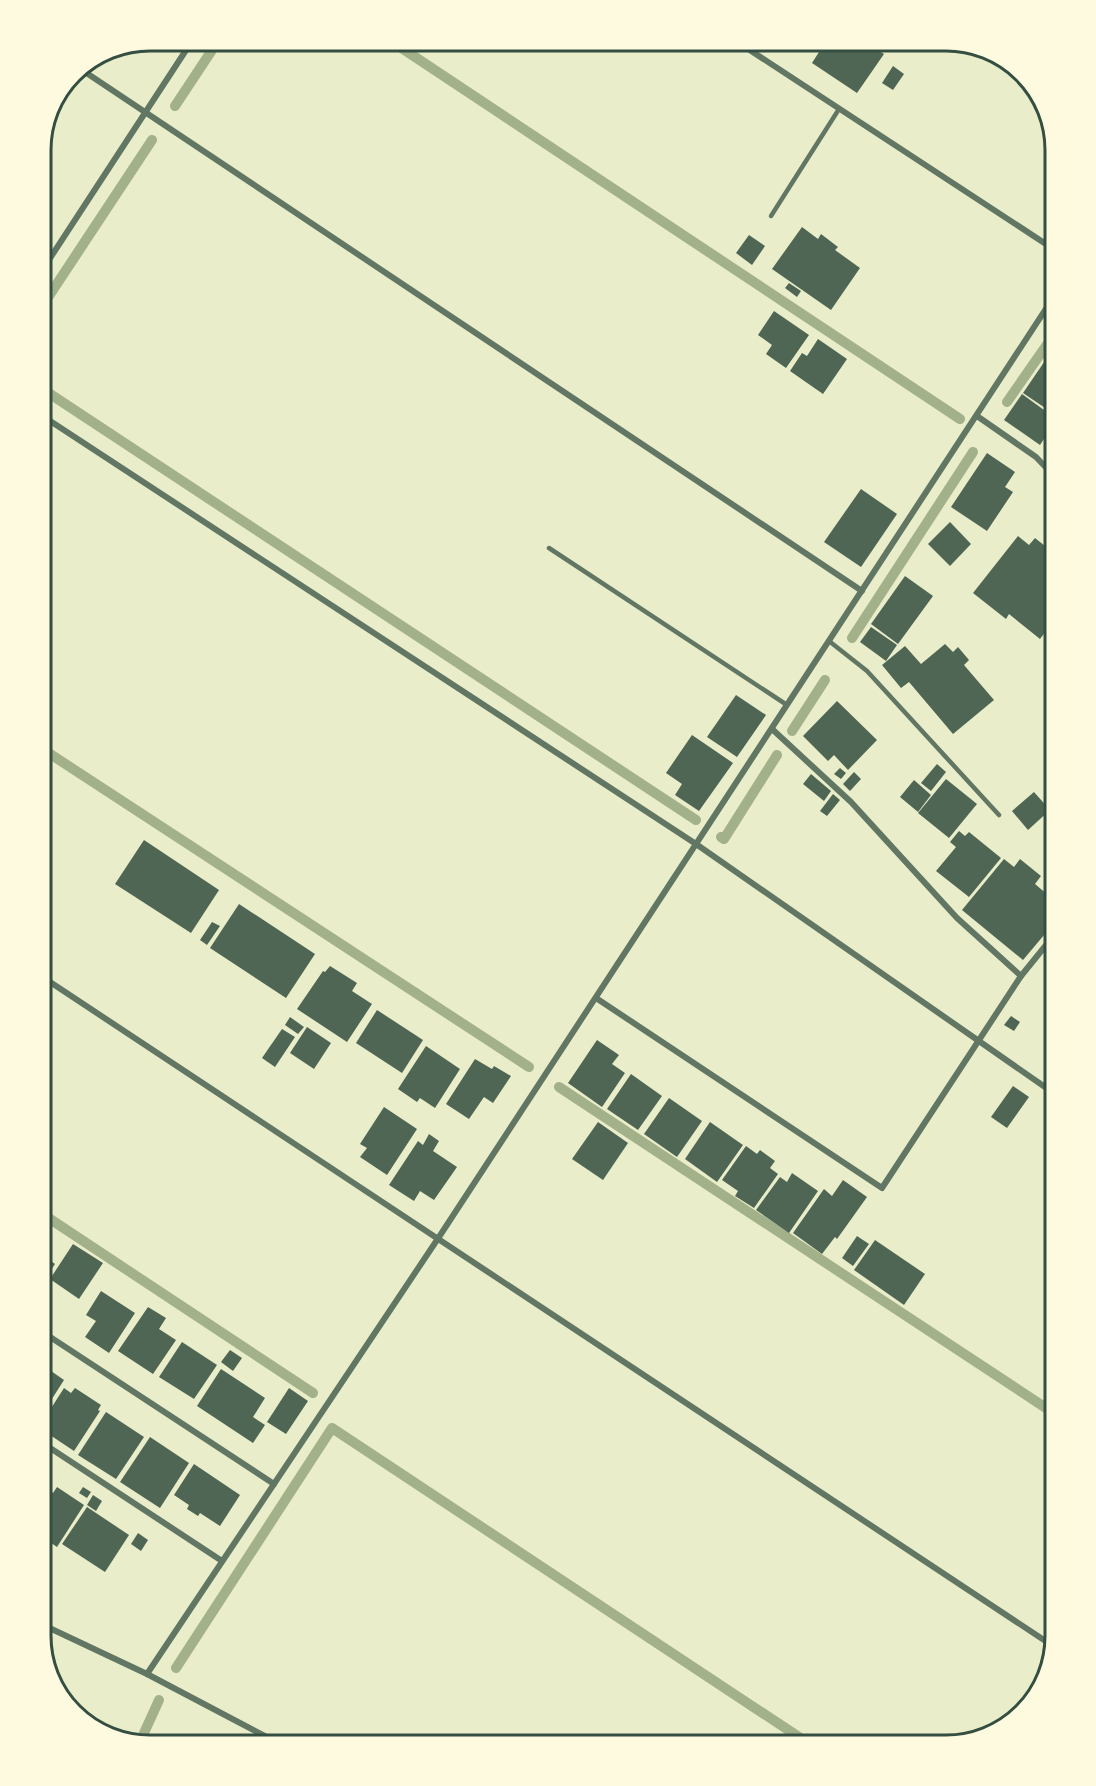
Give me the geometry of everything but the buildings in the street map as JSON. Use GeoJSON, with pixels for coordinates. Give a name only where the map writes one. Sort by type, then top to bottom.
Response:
{"type":"FeatureCollection","features":[{"type":"Feature","properties":{"kind":"street"},"geometry":{"type":"LineString","coordinates":[[51,256],[185,51]]}},
{"type":"Feature","properties":{"kind":"street"},"geometry":{"type":"LineString","coordinates":[[751,51],[1045,243]]}},
{"type":"Feature","properties":{"kind":"street"},"geometry":{"type":"LineString","coordinates":[[88,74],[862,591]]}},
{"type":"Feature","properties":{"kind":"street"},"geometry":{"type":"LineString","coordinates":[[147,1674],[439,1238],[1045,312]]}},
{"type":"Feature","properties":{"kind":"street"},"geometry":{"type":"LineString","coordinates":[[977,416],[1036,457],[1045,466]]}},
{"type":"Feature","properties":{"kind":"street"},"geometry":{"type":"LineString","coordinates":[[51,422],[696,844],[1045,1086]]}},
{"type":"Feature","properties":{"kind":"street"},"geometry":{"type":"LineString","coordinates":[[772,729],[851,802],[957,918],[1021,976]]}},
{"type":"Feature","properties":{"kind":"street"},"geometry":{"type":"LineString","coordinates":[[596,998],[882,1188],[1021,976],[1045,947]]}},
{"type":"Feature","properties":{"kind":"street"},"geometry":{"type":"LineString","coordinates":[[51,982],[1045,1640]]}},
{"type":"Feature","properties":{"kind":"street"},"geometry":{"type":"LineString","coordinates":[[51,1338],[274,1484]]}},
{"type":"Feature","properties":{"kind":"street"},"geometry":{"type":"LineString","coordinates":[[51,1449],[222,1561]]}},
{"type":"Feature","properties":{"kind":"street"},"geometry":{"type":"LineString","coordinates":[[51,1629],[147,1674],[263,1735]]}},
{"type":"Feature","properties":{"kind":"lane"},"geometry":{"type":"LineString","coordinates":[[771,216],[839,109]]}},
{"type":"Feature","properties":{"kind":"lane"},"geometry":{"type":"LineString","coordinates":[[549,548],[787,705]]}},
{"type":"Feature","properties":{"kind":"lane"},"geometry":{"type":"LineString","coordinates":[[829,641],[867,671],[999,815]]}},
{"type":"Feature","properties":{"kind":"waterway"},"geometry":{"type":"LineString","coordinates":[[175,106],[211,51]]}},
{"type":"Feature","properties":{"kind":"waterway"},"geometry":{"type":"LineString","coordinates":[[406,51],[960,419]]}},
{"type":"Feature","properties":{"kind":"waterway"},"geometry":{"type":"LineString","coordinates":[[51,293],[152,140]]}},
{"type":"Feature","properties":{"kind":"waterway"},"geometry":{"type":"LineString","coordinates":[[1007,402],[1045,347]]}},
{"type":"Feature","properties":{"kind":"waterway"},"geometry":{"type":"LineString","coordinates":[[51,395],[696,820]]}},
{"type":"Feature","properties":{"kind":"waterway"},"geometry":{"type":"LineString","coordinates":[[852,638],[973,452]]}},
{"type":"Feature","properties":{"kind":"waterway"},"geometry":{"type":"LineString","coordinates":[[792,731],[825,680]]}},
{"type":"Feature","properties":{"kind":"waterway"},"geometry":{"type":"LineString","coordinates":[[51,755],[529,1067]]}},
{"type":"Feature","properties":{"kind":"waterway"},"geometry":{"type":"LineString","coordinates":[[721,837],[724,839],[777,755]]}},
{"type":"Feature","properties":{"kind":"waterway"},"geometry":{"type":"LineString","coordinates":[[559,1087],[1045,1407]]}},
{"type":"Feature","properties":{"kind":"waterway"},"geometry":{"type":"LineString","coordinates":[[51,1220],[313,1393]]}},
{"type":"Feature","properties":{"kind":"waterway"},"geometry":{"type":"LineString","coordinates":[[176,1668],[332,1428],[796,1735]]}},
{"type":"Feature","properties":{"kind":"waterway"},"geometry":{"type":"LineString","coordinates":[[143,1735],[159,1700]]}}]}
